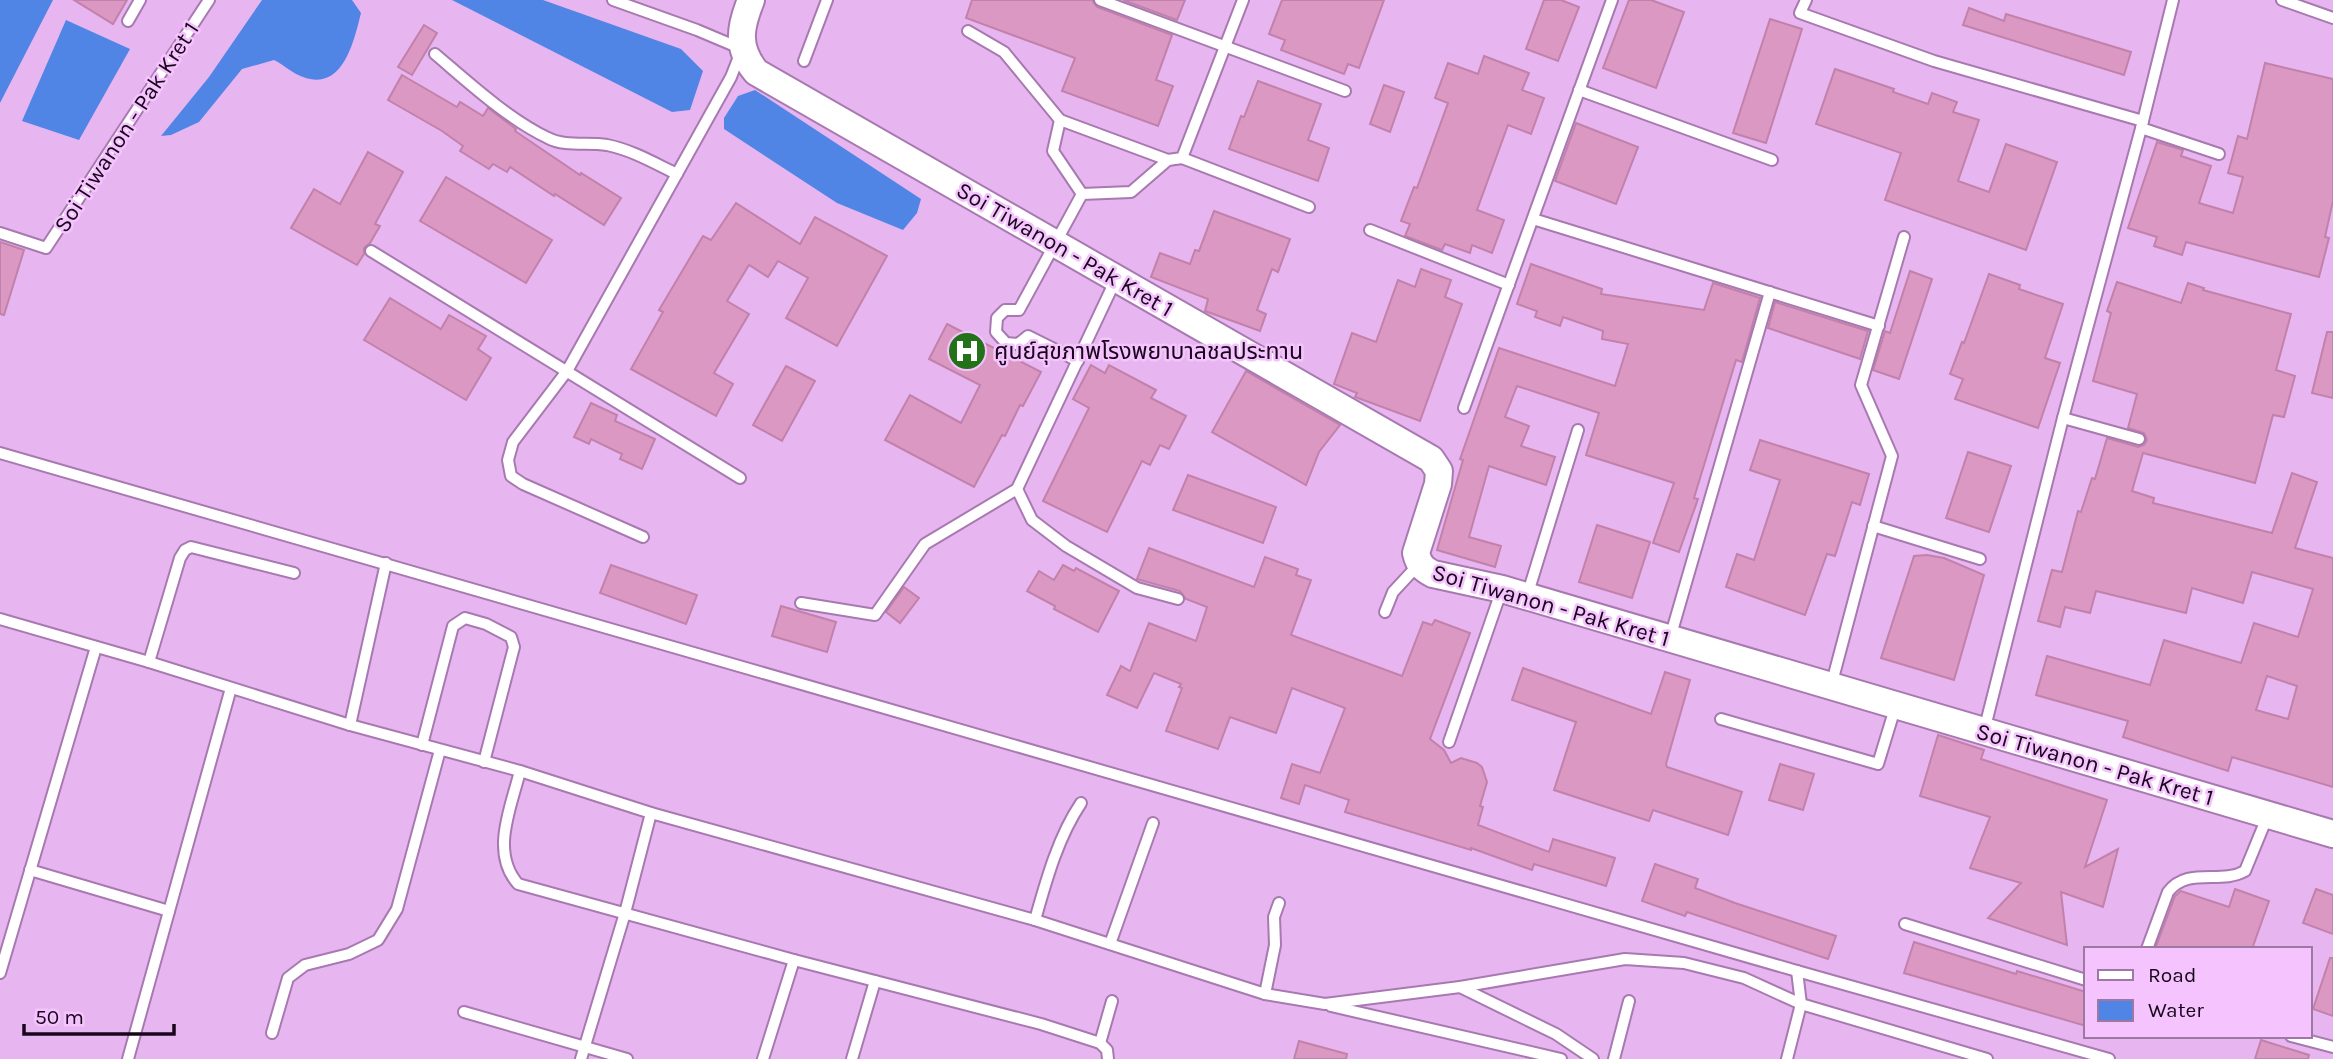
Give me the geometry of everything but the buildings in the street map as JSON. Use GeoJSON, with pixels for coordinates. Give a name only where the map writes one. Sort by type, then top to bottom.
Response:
{"type":"FeatureCollection","features":[{"type":"Feature","properties":{"kind":"street"},"geometry":{"type":"LineString","coordinates":[[742,49],[742,27],[751,0]]}},
{"type":"Feature","properties":{"kind":"street","name":"Soi Tiwanon - Pak Kret 1"},"geometry":{"type":"LineString","coordinates":[[742,49],[756,72],[1431,459],[1439,471],[1438,484],[1416,554],[1419,564],[1433,575],[1527,596],[2333,834]]}},
{"type":"Feature","properties":{"kind":"lane"},"geometry":{"type":"LineString","coordinates":[[128,21],[140,0]]}},
{"type":"Feature","properties":{"kind":"lane","name":"Soi Tiwanon - Pak Kret 1"},"geometry":{"type":"LineString","coordinates":[[0,233],[46,247],[209,0]]}},
{"type":"Feature","properties":{"kind":"lane","name":"Soi Tiwanon - Pak Kret 1"},"geometry":{"type":"LineString","coordinates":[[613,0],[742,49]]}},
{"type":"Feature","properties":{"kind":"lane"},"geometry":{"type":"LineString","coordinates":[[804,61],[827,0]]}},
{"type":"Feature","properties":{"kind":"lane"},"geometry":{"type":"LineString","coordinates":[[1100,0],[1345,91]]}},
{"type":"Feature","properties":{"kind":"lane"},"geometry":{"type":"LineString","coordinates":[[1182,158],[1243,0]]}},
{"type":"Feature","properties":{"kind":"lane"},"geometry":{"type":"LineString","coordinates":[[1464,408],[1612,0]]}},
{"type":"Feature","properties":{"kind":"lane"},"geometry":{"type":"LineString","coordinates":[[1806,0],[1800,13],[1922,57],[2142,125],[2219,154]]}},
{"type":"Feature","properties":{"kind":"lane"},"geometry":{"type":"LineString","coordinates":[[1984,731],[2173,0]]}},
{"type":"Feature","properties":{"kind":"lane"},"geometry":{"type":"LineString","coordinates":[[2282,0],[2333,18]]}},
{"type":"Feature","properties":{"kind":"lane"},"geometry":{"type":"LineString","coordinates":[[968,31],[1004,52],[1060,120],[1168,160],[1182,158],[1309,207]]}},
{"type":"Feature","properties":{"kind":"lane"},"geometry":{"type":"LineString","coordinates":[[643,537],[523,484],[511,475],[508,460],[513,442],[567,371],[731,77],[742,49]]}},
{"type":"Feature","properties":{"kind":"lane"},"geometry":{"type":"LineString","coordinates":[[435,54],[488,100],[548,138],[563,143],[605,145],[627,150],[677,174]]}},
{"type":"Feature","properties":{"kind":"lane"},"geometry":{"type":"LineString","coordinates":[[1580,90],[1772,160]]}},
{"type":"Feature","properties":{"kind":"lane"},"geometry":{"type":"LineString","coordinates":[[1060,120],[1053,151],[1082,194]]}},
{"type":"Feature","properties":{"kind":"lane"},"geometry":{"type":"LineString","coordinates":[[1082,194],[1131,192],[1168,160]]}},
{"type":"Feature","properties":{"kind":"lane"},"geometry":{"type":"LineString","coordinates":[[1077,361],[1028,336],[1018,344],[1006,343],[996,332],[997,318],[1005,310],[1019,310],[1082,194]]}},
{"type":"Feature","properties":{"kind":"lane"},"geometry":{"type":"LineString","coordinates":[[1533,219],[1879,326]]}},
{"type":"Feature","properties":{"kind":"lane"},"geometry":{"type":"LineString","coordinates":[[1370,230],[1509,285]]}},
{"type":"Feature","properties":{"kind":"lane"},"geometry":{"type":"LineString","coordinates":[[1831,686],[1892,456],[1861,385],[1904,237]]}},
{"type":"Feature","properties":{"kind":"lane"},"geometry":{"type":"LineString","coordinates":[[371,251],[740,478]]}},
{"type":"Feature","properties":{"kind":"lane"},"geometry":{"type":"LineString","coordinates":[[801,603],[875,615],[925,544],[1017,488],[1116,279]]}},
{"type":"Feature","properties":{"kind":"lane"},"geometry":{"type":"LineString","coordinates":[[1670,638],[1770,292]]}},
{"type":"Feature","properties":{"kind":"lane"},"geometry":{"type":"LineString","coordinates":[[2063,418],[2139,439]]}},
{"type":"Feature","properties":{"kind":"lane"},"geometry":{"type":"LineString","coordinates":[[1527,596],[1578,430]]}},
{"type":"Feature","properties":{"kind":"lane"},"geometry":{"type":"LineString","coordinates":[[0,453],[2109,1059]]}},
{"type":"Feature","properties":{"kind":"lane"},"geometry":{"type":"LineString","coordinates":[[1017,488],[1032,520],[1066,546],[1137,588],[1178,599]]}},
{"type":"Feature","properties":{"kind":"lane"},"geometry":{"type":"LineString","coordinates":[[1873,526],[1980,559]]}},
{"type":"Feature","properties":{"kind":"lane"},"geometry":{"type":"LineString","coordinates":[[149,662],[180,558],[185,550],[191,547],[294,573]]}},
{"type":"Feature","properties":{"kind":"lane"},"geometry":{"type":"LineString","coordinates":[[350,725],[386,563]]}},
{"type":"Feature","properties":{"kind":"lane"},"geometry":{"type":"LineString","coordinates":[[1385,612],[1393,592],[1419,564]]}},
{"type":"Feature","properties":{"kind":"lane"},"geometry":{"type":"LineString","coordinates":[[1449,742],[1502,589]]}},
{"type":"Feature","properties":{"kind":"lane"},"geometry":{"type":"LineString","coordinates":[[422,745],[453,626],[465,618],[511,637],[514,647],[484,762]]}},
{"type":"Feature","properties":{"kind":"lane"},"geometry":{"type":"LineString","coordinates":[[0,620],[149,662],[350,725],[520,771],[651,813],[1035,920],[1265,994],[1325,1004],[1561,1059]]}},
{"type":"Feature","properties":{"kind":"lane"},"geometry":{"type":"LineString","coordinates":[[0,973],[96,647]]}},
{"type":"Feature","properties":{"kind":"lane"},"geometry":{"type":"LineString","coordinates":[[128,1059],[231,688]]}},
{"type":"Feature","properties":{"kind":"lane"},"geometry":{"type":"LineString","coordinates":[[1721,719],[1878,764],[1896,705]]}},
{"type":"Feature","properties":{"kind":"lane"},"geometry":{"type":"LineString","coordinates":[[272,1033],[288,978],[305,965],[349,954],[378,940],[397,909],[440,750]]}},
{"type":"Feature","properties":{"kind":"lane"},"geometry":{"type":"LineString","coordinates":[[520,771],[502,845],[511,876],[518,884],[1041,1024],[1100,1043],[1107,1050],[1108,1059]]}},
{"type":"Feature","properties":{"kind":"lane"},"geometry":{"type":"LineString","coordinates":[[1035,920],[1047,878],[1073,815],[1081,803]]}},
{"type":"Feature","properties":{"kind":"lane"},"geometry":{"type":"LineString","coordinates":[[581,1059],[625,913],[651,813]]}},
{"type":"Feature","properties":{"kind":"lane"},"geometry":{"type":"LineString","coordinates":[[2148,947],[2168,892],[2174,885],[2190,878],[2224,878],[2237,876],[2245,871],[2268,815]]}},
{"type":"Feature","properties":{"kind":"lane"},"geometry":{"type":"LineString","coordinates":[[1110,944],[1153,823]]}},
{"type":"Feature","properties":{"kind":"lane"},"geometry":{"type":"LineString","coordinates":[[30,870],[169,911]]}},
{"type":"Feature","properties":{"kind":"lane"},"geometry":{"type":"LineString","coordinates":[[1265,994],[1275,945],[1274,917],[1279,903]]}},
{"type":"Feature","properties":{"kind":"lane"},"geometry":{"type":"LineString","coordinates":[[1905,924],[2084,979]]}},
{"type":"Feature","properties":{"kind":"lane"},"geometry":{"type":"LineString","coordinates":[[1325,1004],[1460,987],[1625,959],[1684,963],[1744,978],[1801,1004],[1987,1059]]}},
{"type":"Feature","properties":{"kind":"lane"},"geometry":{"type":"LineString","coordinates":[[763,1059],[794,960]]}},
{"type":"Feature","properties":{"kind":"lane"},"geometry":{"type":"LineString","coordinates":[[1787,1059],[1801,1004],[1797,971]]}},
{"type":"Feature","properties":{"kind":"lane"},"geometry":{"type":"LineString","coordinates":[[852,1059],[875,981]]}},
{"type":"Feature","properties":{"kind":"lane"},"geometry":{"type":"LineString","coordinates":[[1460,987],[1556,1034],[1593,1059]]}},
{"type":"Feature","properties":{"kind":"lane"},"geometry":{"type":"LineString","coordinates":[[1100,1043],[1112,1001]]}},
{"type":"Feature","properties":{"kind":"lane"},"geometry":{"type":"LineString","coordinates":[[1614,1059],[1629,1001]]}},
{"type":"Feature","properties":{"kind":"lane"},"geometry":{"type":"LineString","coordinates":[[464,1013],[627,1059]]}},
{"type":"Feature","properties":{"kind":"lane"},"geometry":{"type":"LineString","coordinates":[[2299,1038],[2333,1047]]}},
{"type":"Feature","properties":{"kind":"water"},"geometry":{"type":"Polygon","coordinates":[[[0,0],[53,0],[0,103],[0,0]]]}},
{"type":"Feature","properties":{"kind":"water"},"geometry":{"type":"Polygon","coordinates":[[[262,0],[352,0],[361,13],[350,50],[337,71],[317,80],[299,76],[274,60],[242,69],[199,122],[171,135],[161,136],[209,77],[262,0]]]}},
{"type":"Feature","properties":{"kind":"water"},"geometry":{"type":"Polygon","coordinates":[[[452,0],[543,0],[681,49],[703,71],[690,110],[672,112],[452,0]]]}},
{"type":"Feature","properties":{"kind":"water"},"geometry":{"type":"Polygon","coordinates":[[[66,20],[130,49],[79,140],[22,121],[66,20]]]}},
{"type":"Feature","properties":{"kind":"water"},"geometry":{"type":"Polygon","coordinates":[[[755,90],[921,199],[917,213],[903,230],[837,203],[724,129],[724,118],[738,96],[755,90]]]}},
{"type":"Feature","properties":{"kind":"place","name":"ศูนย์สุขภาพโรงพยาบาลชลประทาน"},"geometry":{"type":"Point","coordinates":[967,351]}}]}
